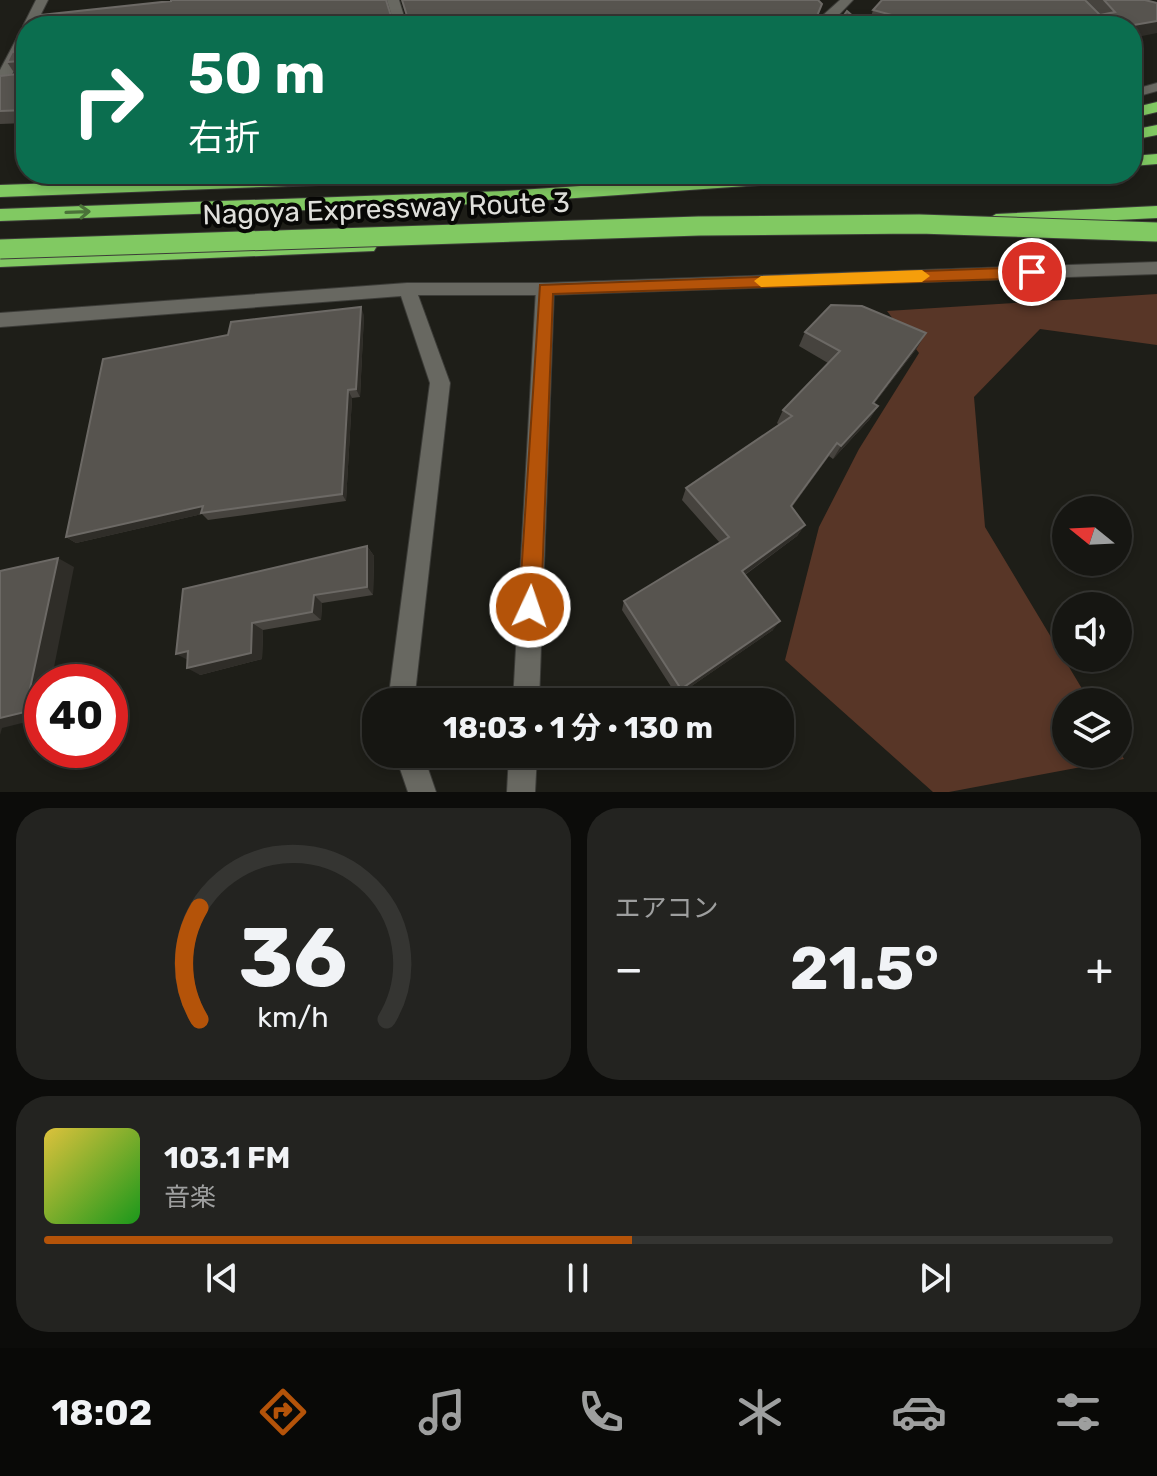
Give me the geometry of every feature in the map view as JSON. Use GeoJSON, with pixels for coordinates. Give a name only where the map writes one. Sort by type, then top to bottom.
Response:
{"type":"FeatureCollection","features":[{"type":"Feature","properties":{"kind":"highway"},"geometry":{"type":"LineString","coordinates":[[0,191],[174,184]]}},
{"type":"Feature","properties":{"kind":"highway","name":"Nagoya Expressway Route 3"},"geometry":{"type":"LineString","coordinates":[[0,215],[504,197],[698,184]]}},
{"type":"Feature","properties":{"kind":"highway"},"geometry":{"type":"LineString","coordinates":[[0,260],[711,234],[1157,212]]}},
{"type":"Feature","properties":{"kind":"highway","name":"Nagoya Expressway Route 3"},"geometry":{"type":"LineString","coordinates":[[0,249],[699,226],[919,224],[1157,232]]}},
{"type":"Feature","properties":{"kind":"street"},"geometry":{"type":"LineString","coordinates":[[828,16],[847,0]]}},
{"type":"Feature","properties":{"kind":"street"},"geometry":{"type":"LineString","coordinates":[[4,82],[6,60]]}},
{"type":"Feature","properties":{"kind":"street"},"geometry":{"type":"LineString","coordinates":[[0,320],[407,289],[545,289],[1157,268]]}},
{"type":"Feature","properties":{"kind":"street"},"geometry":{"type":"LineString","coordinates":[[403,688],[440,383],[407,289]]}},
{"type":"Feature","properties":{"kind":"street"},"geometry":{"type":"LineString","coordinates":[[527,688],[545,289]]}},
{"type":"Feature","properties":{"kind":"street"},"geometry":{"type":"LineString","coordinates":[[414,768],[422,792]]}},
{"type":"Feature","properties":{"kind":"street"},"geometry":{"type":"LineString","coordinates":[[521,792],[522,768]]}},
{"type":"Feature","properties":{"kind":"shaded area"},"geometry":{"type":"Polygon","coordinates":[[[1157,294],[1157,345],[1040,329],[974,397],[985,527],[1052,639],[1052,672],[1072,672],[1082,688],[1052,688],[1052,768],[1076,768],[949,792],[933,792],[785,660],[819,527],[859,449],[919,353],[887,311],[1157,294]]]}},
{"type":"Feature","properties":{"kind":"building"},"geometry":{"type":"Polygon","coordinates":[[[386,0],[391,16],[40,16],[171,1],[386,0]]]}},
{"type":"Feature","properties":{"kind":"building"},"geometry":{"type":"Polygon","coordinates":[[[402,0],[818,0],[822,4],[817,16],[407,16],[402,0]]]}},
{"type":"Feature","properties":{"kind":"building"},"geometry":{"type":"Polygon","coordinates":[[[882,0],[1085,0],[1100,15],[1115,12],[1104,0],[1145,0],[1157,3],[1157,21],[1142,24],[1142,16],[896,16],[873,10],[882,0]]]}},
{"type":"Feature","properties":{"kind":"building"},"geometry":{"type":"Polygon","coordinates":[[[12,52],[16,52],[16,61],[7,62],[12,52]]]}},
{"type":"Feature","properties":{"kind":"building"},"geometry":{"type":"Polygon","coordinates":[[[16,74],[16,110],[0,111],[0,76],[16,74]]]}},
{"type":"Feature","properties":{"kind":"building"},"geometry":{"type":"Polygon","coordinates":[[[831,305],[862,306],[926,333],[873,403],[878,406],[841,446],[837,443],[791,506],[805,525],[742,571],[780,621],[680,688],[624,601],[729,537],[686,488],[792,416],[783,410],[840,351],[805,332],[831,305]]]}},
{"type":"Feature","properties":{"kind":"building"},"geometry":{"type":"Polygon","coordinates":[[[361,307],[356,389],[348,390],[342,494],[201,513],[203,506],[66,537],[103,359],[228,335],[231,322],[361,307]]]}},
{"type":"Feature","properties":{"kind":"building"},"geometry":{"type":"Polygon","coordinates":[[[367,546],[367,587],[314,595],[312,612],[252,623],[251,653],[187,668],[188,651],[176,654],[183,589],[367,546]]]}},
{"type":"Feature","properties":{"kind":"building"},"geometry":{"type":"Polygon","coordinates":[[[58,558],[35,664],[24,664],[24,712],[0,718],[0,571],[58,558]]]}},
{"type":"Feature","properties":{"kind":"slow traffic"},"geometry":{"type":"LineString","coordinates":[[761,281],[922,276]]}},
{"type":"Feature","properties":{"kind":"route"},"geometry":{"type":"LineString","coordinates":[[530,607],[545,289],[1032,272]]}}]}
